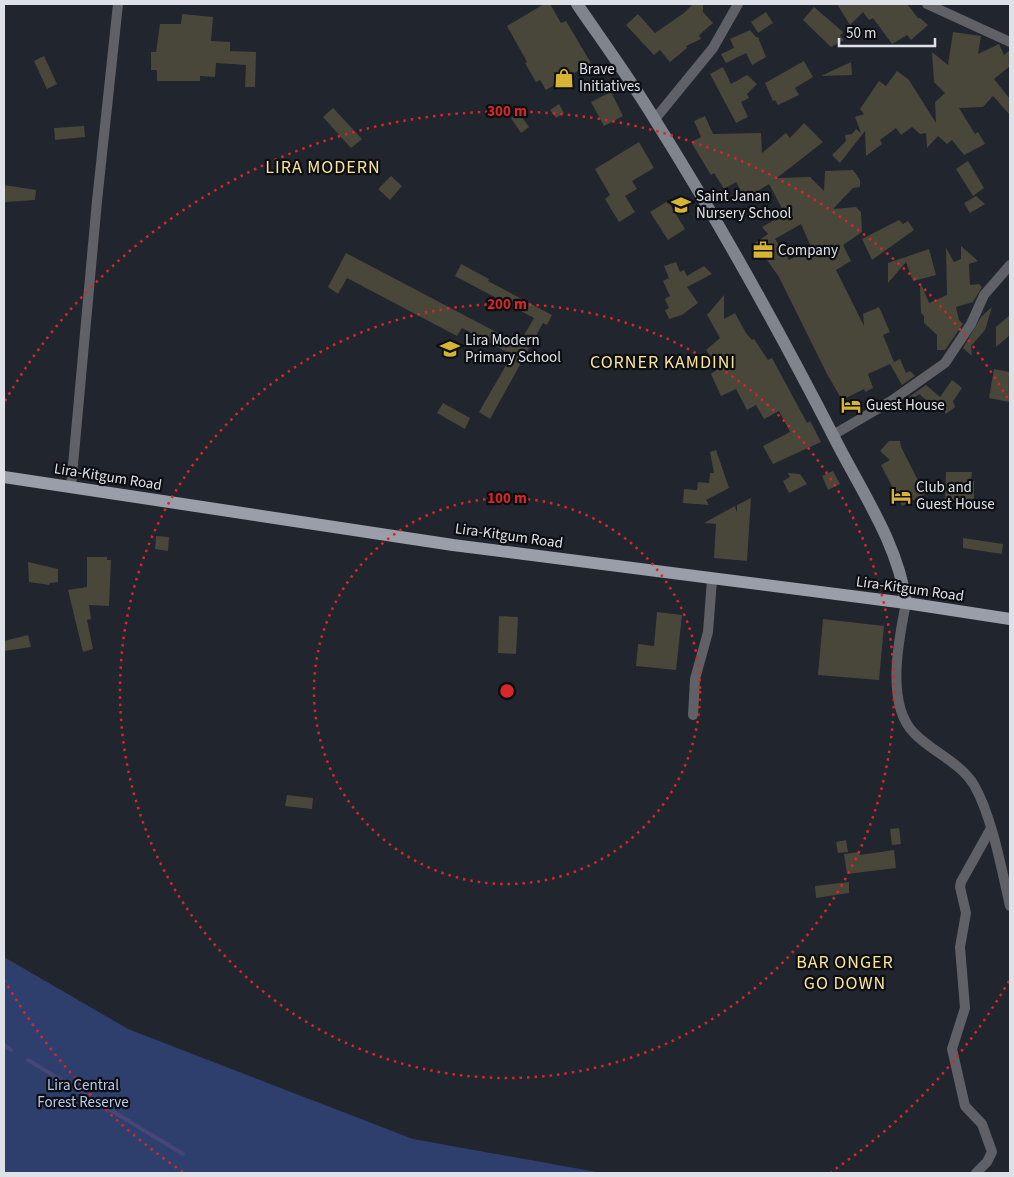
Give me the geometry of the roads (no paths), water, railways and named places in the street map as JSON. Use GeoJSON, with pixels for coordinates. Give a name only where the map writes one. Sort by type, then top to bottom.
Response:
{"type":"FeatureCollection","features":[{"type":"Feature","properties":{"kind":"main road","name":"Lira-Kitgum Road"},"geometry":{"type":"LineString","coordinates":[[4,477],[453,545],[712,580],[906,603],[1010,619]]}},
{"type":"Feature","properties":{"kind":"street"},"geometry":{"type":"LineString","coordinates":[[71,488],[97,201],[118,4]]}},
{"type":"Feature","properties":{"kind":"street"},"geometry":{"type":"LineString","coordinates":[[578,4],[655,119],[738,258],[890,545],[904,582],[906,603],[897,647],[898,693],[902,713],[913,732],[966,774],[975,787],[990,830],[1010,906]]}},
{"type":"Feature","properties":{"kind":"street"},"geometry":{"type":"LineString","coordinates":[[655,119],[713,48],[738,4]]}},
{"type":"Feature","properties":{"kind":"street"},"geometry":{"type":"LineString","coordinates":[[927,4],[1010,42]]}},
{"type":"Feature","properties":{"kind":"street"},"geometry":{"type":"LineString","coordinates":[[833,435],[891,401],[945,364],[970,324],[984,295],[1010,265]]}},
{"type":"Feature","properties":{"kind":"street"},"geometry":{"type":"LineString","coordinates":[[693,715],[695,679],[708,632],[712,580]]}},
{"type":"Feature","properties":{"kind":"street"},"geometry":{"type":"LineString","coordinates":[[976,1173],[987,1162],[992,1152],[982,1124],[965,1106],[952,1049],[965,1008],[960,947],[966,913],[960,882],[990,830]]}},
{"type":"Feature","properties":{"kind":"waterway"},"geometry":{"type":"LineString","coordinates":[[4,1045],[11,1050]]}},
{"type":"Feature","properties":{"kind":"waterway"},"geometry":{"type":"LineString","coordinates":[[28,1060],[183,1154]]}},
{"type":"Feature","properties":{"kind":"place","name":"Brave Initiatives"},"geometry":{"type":"Point","coordinates":[564,78]}},
{"type":"Feature","properties":{"kind":"place","name":"Saint Janan Nursery School"},"geometry":{"type":"Point","coordinates":[681,205]}},
{"type":"Feature","properties":{"kind":"place","name":"Company"},"geometry":{"type":"Point","coordinates":[763,250]}},
{"type":"Feature","properties":{"kind":"place","name":"Lira Modern Primary School"},"geometry":{"type":"Point","coordinates":[450,349]}},
{"type":"Feature","properties":{"kind":"place","name":"Guest House"},"geometry":{"type":"Point","coordinates":[851,405]}},
{"type":"Feature","properties":{"kind":"place","name":"Club and Guest House"},"geometry":{"type":"Point","coordinates":[901,496]}},
{"type":"Feature","properties":{"kind":"district","name":"LIRA MODERN"},"geometry":{"type":"Point","coordinates":[323,167]}},
{"type":"Feature","properties":{"kind":"district","name":"CORNER KAMDINI"},"geometry":{"type":"Point","coordinates":[663,362]}},
{"type":"Feature","properties":{"kind":"district","name":"BAR ONGER GO DOWN"},"geometry":{"type":"Point","coordinates":[845,972]}},
{"type":"Feature","properties":{"kind":"park label","name":"Lira Central Forest Reserve"},"geometry":{"type":"Point","coordinates":[83,1094]}}]}
